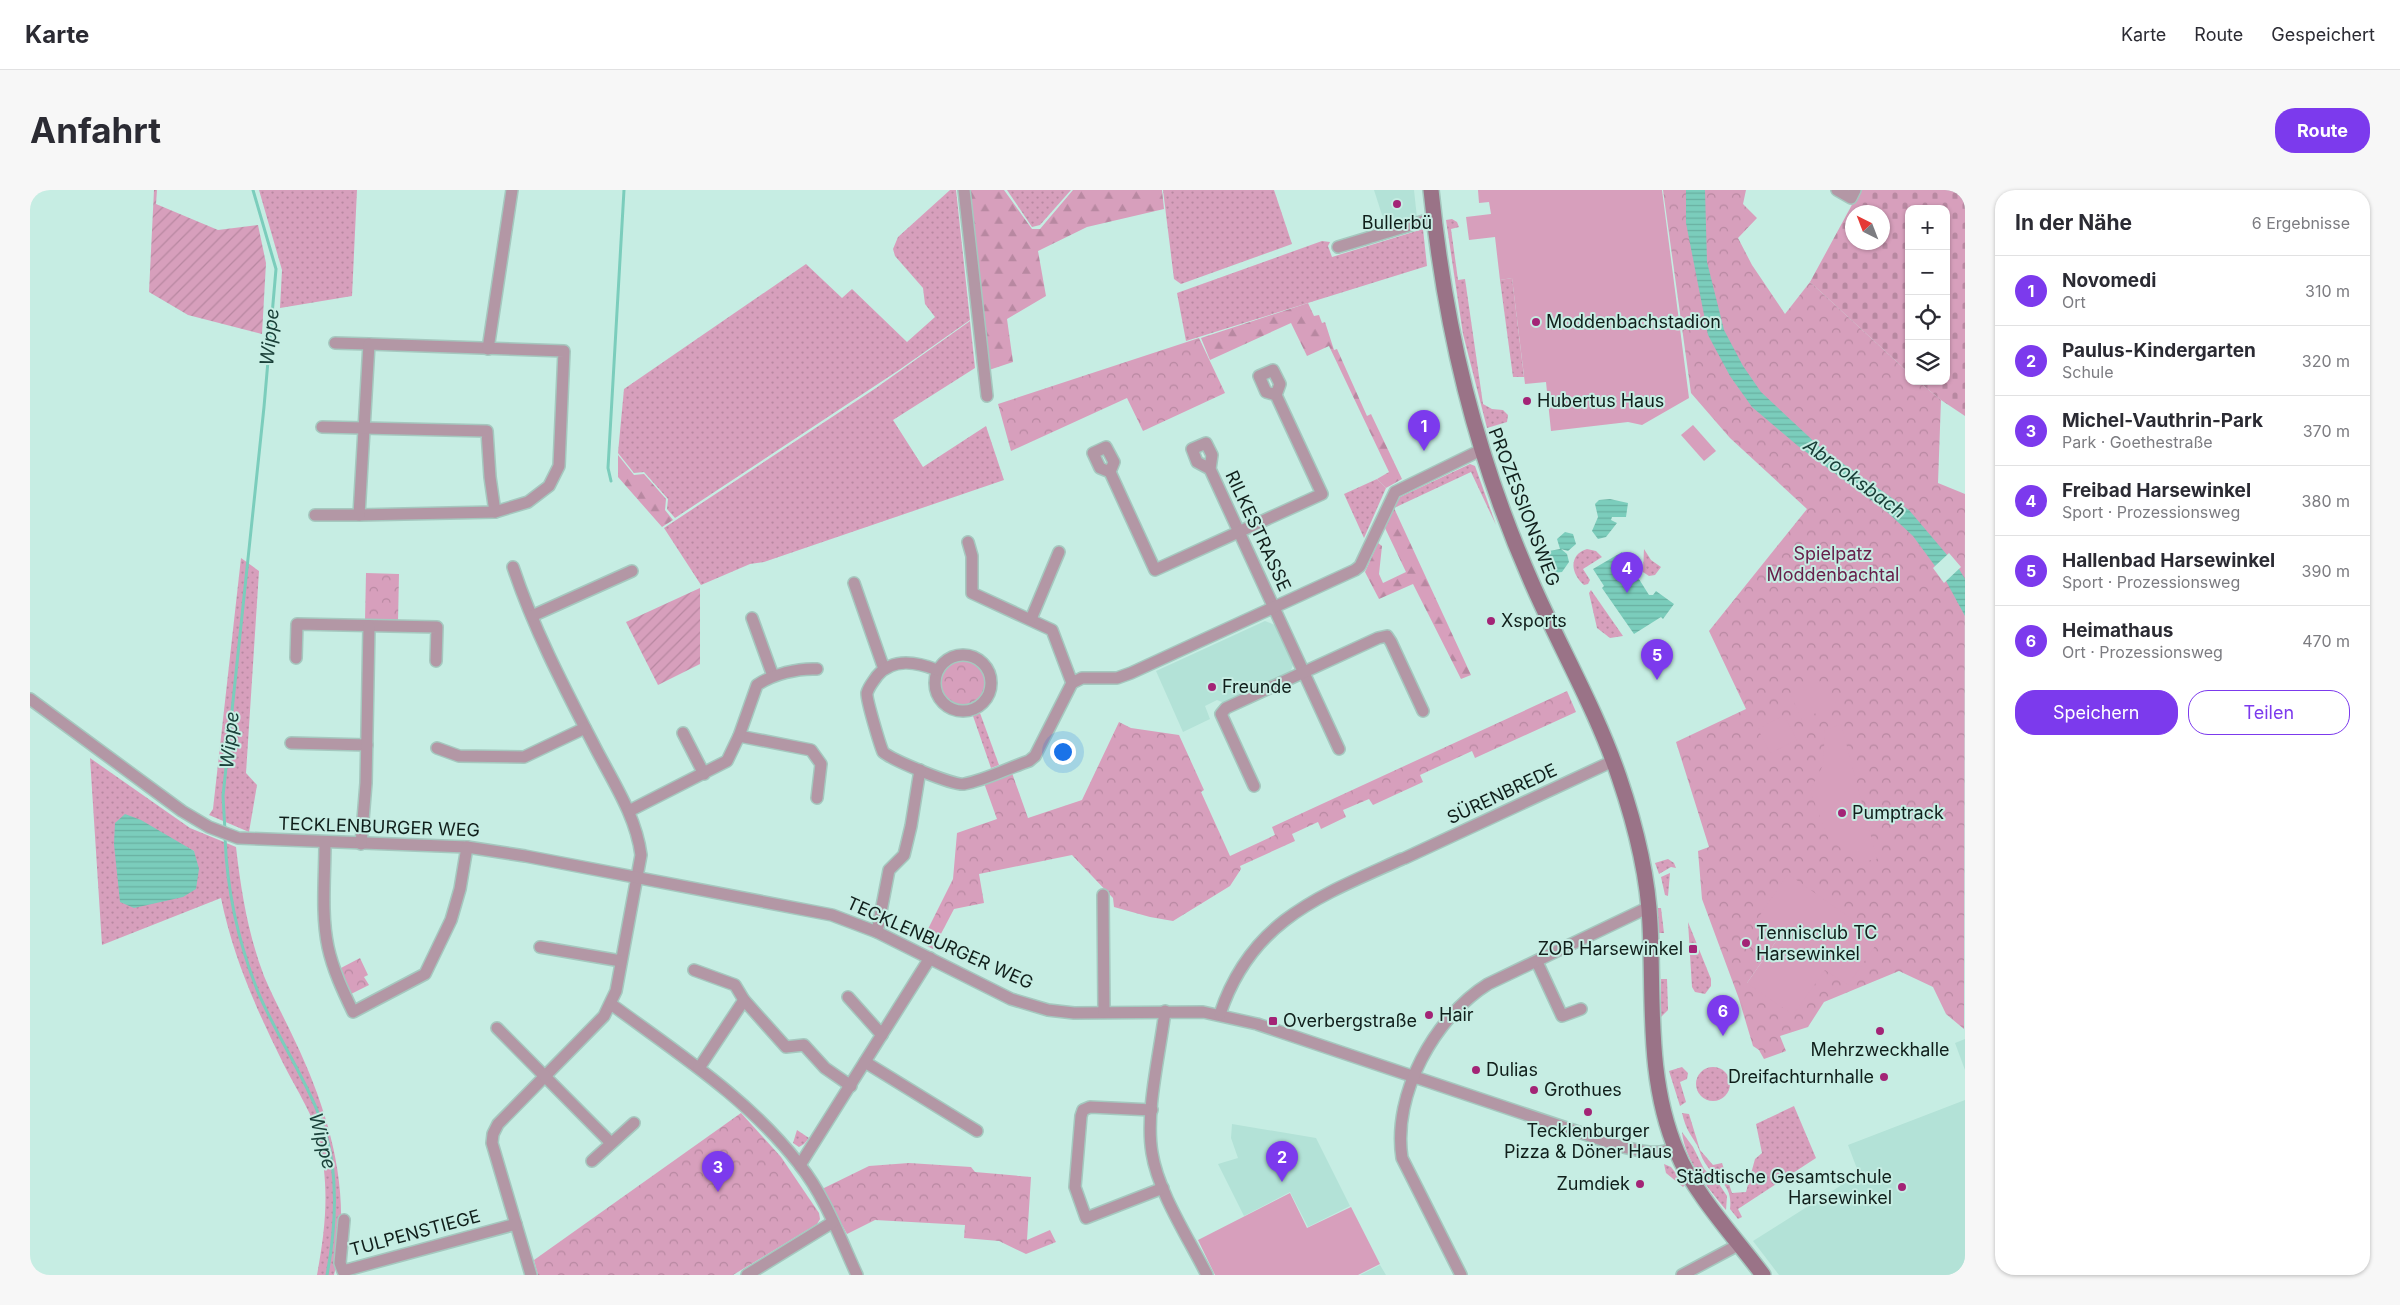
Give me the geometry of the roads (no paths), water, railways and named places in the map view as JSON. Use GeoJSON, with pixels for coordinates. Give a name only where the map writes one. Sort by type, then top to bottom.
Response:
{"type":"FeatureCollection","features":[{"type":"Feature","properties":{"kind":"street"},"geometry":{"type":"LineString","coordinates":[[488,349],[512,190]]}},
{"type":"Feature","properties":{"kind":"street"},"geometry":{"type":"LineString","coordinates":[[964,190],[987,396]]}},
{"type":"Feature","properties":{"kind":"street","name":"PROZESSIONSWEG"},"geometry":{"type":"LineString","coordinates":[[1431,190],[1450,329],[1481,450],[1531,583],[1613,761],[1641,855],[1649,907],[1656,1078],[1675,1148]]}},
{"type":"Feature","properties":{"kind":"street"},"geometry":{"type":"LineString","coordinates":[[1837,190],[1851,198],[1855,190]]}},
{"type":"Feature","properties":{"kind":"street"},"geometry":{"type":"LineString","coordinates":[[1338,247],[1434,218]]}},
{"type":"Feature","properties":{"kind":"street"},"geometry":{"type":"LineString","coordinates":[[315,515],[495,512],[528,502],[549,486],[558,466],[564,351],[335,343]]}},
{"type":"Feature","properties":{"kind":"street"},"geometry":{"type":"LineString","coordinates":[[359,515],[362,428],[369,344]]}},
{"type":"Feature","properties":{"kind":"street"},"geometry":{"type":"LineString","coordinates":[[1110,472],[1155,570],[1322,494],[1276,395]]}},
{"type":"Feature","properties":{"kind":"street"},"geometry":{"type":"LineString","coordinates":[[322,427],[486,431],[495,512]]}},
{"type":"Feature","properties":{"kind":"street"},"geometry":{"type":"LineString","coordinates":[[937,670],[921,664],[897,663],[884,669],[870,685],[867,694],[879,743],[883,752],[889,758],[962,785],[1030,761],[1035,756],[1072,683],[1082,678],[1117,678],[1355,570],[1360,566],[1394,492],[1481,450]]}},
{"type":"Feature","properties":{"kind":"street","name":"RILKESTRASSE"},"geometry":{"type":"LineString","coordinates":[[1210,469],[1339,749]]}},
{"type":"Feature","properties":{"kind":"street"},"geometry":{"type":"LineString","coordinates":[[968,542],[972,556],[972,593],[1048,626],[1055,634],[1072,683]]}},
{"type":"Feature","properties":{"kind":"street"},"geometry":{"type":"LineString","coordinates":[[1031,620],[1059,552]]}},
{"type":"Feature","properties":{"kind":"street"},"geometry":{"type":"LineString","coordinates":[[513,567],[532,616],[585,728],[629,811],[640,846],[638,878],[611,1004],[604,1016],[498,1124],[493,1134],[492,1143],[531,1275]]}},
{"type":"Feature","properties":{"kind":"street"},"geometry":{"type":"LineString","coordinates":[[532,616],[632,571]]}},
{"type":"Feature","properties":{"kind":"street"},"geometry":{"type":"LineString","coordinates":[[854,583],[884,669]]}},
{"type":"Feature","properties":{"kind":"street"},"geometry":{"type":"LineString","coordinates":[[752,618],[772,676]]}},
{"type":"Feature","properties":{"kind":"street"},"geometry":{"type":"LineString","coordinates":[[296,658],[297,624],[438,627],[436,661]]}},
{"type":"Feature","properties":{"kind":"street"},"geometry":{"type":"LineString","coordinates":[[361,844],[370,626]]}},
{"type":"Feature","properties":{"kind":"street"},"geometry":{"type":"LineString","coordinates":[[1254,786],[1221,714],[1226,708],[1378,638],[1387,636],[1423,710]]}},
{"type":"Feature","properties":{"kind":"street"},"geometry":{"type":"LineString","coordinates":[[962,654],[972,656],[987,667],[991,676],[988,696],[974,709],[955,710],[939,698],[934,680],[937,670],[943,662],[952,656],[962,654]]}},
{"type":"Feature","properties":{"kind":"street"},"geometry":{"type":"LineString","coordinates":[[629,811],[727,761],[739,736],[757,685],[772,676],[803,668],[817,668]]}},
{"type":"Feature","properties":{"kind":"street","name":"TECKLENBURGER WEG"},"geometry":{"type":"LineString","coordinates":[[30,699],[182,811],[209,827],[238,838],[326,843],[467,847],[832,915],[877,932],[1012,999],[1048,1010],[1074,1013],[1165,1011],[1220,1014],[1646,1153],[1667,1151],[1675,1148]]}},
{"type":"Feature","properties":{"kind":"street"},"geometry":{"type":"LineString","coordinates":[[437,748],[459,756],[524,757],[585,728]]}},
{"type":"Feature","properties":{"kind":"street"},"geometry":{"type":"LineString","coordinates":[[683,733],[704,774]]}},
{"type":"Feature","properties":{"kind":"street"},"geometry":{"type":"LineString","coordinates":[[739,736],[811,750],[821,764],[817,798]]}},
{"type":"Feature","properties":{"kind":"street"},"geometry":{"type":"LineString","coordinates":[[291,743],[366,745]]}},
{"type":"Feature","properties":{"kind":"street","name":"SÜRENBREDE"},"geometry":{"type":"LineString","coordinates":[[1220,1014],[1225,997],[1244,965],[1281,921],[1318,897],[1613,761]]}},
{"type":"Feature","properties":{"kind":"street"},"geometry":{"type":"LineString","coordinates":[[877,932],[889,870],[904,855],[920,770]]}},
{"type":"Feature","properties":{"kind":"street"},"geometry":{"type":"LineString","coordinates":[[326,843],[325,916],[328,946],[338,982],[353,1012],[425,974],[451,920],[460,889],[467,847]]}},
{"type":"Feature","properties":{"kind":"street"},"geometry":{"type":"LineString","coordinates":[[1103,895],[1104,1012]]}},
{"type":"Feature","properties":{"kind":"street"},"geometry":{"type":"LineString","coordinates":[[1461,1275],[1402,1158],[1399,1141],[1401,1122],[1414,1077],[1433,1040],[1461,1003],[1488,984],[1649,907]]}},
{"type":"Feature","properties":{"kind":"street"},"geometry":{"type":"LineString","coordinates":[[540,947],[621,961]]}},
{"type":"Feature","properties":{"kind":"street"},"geometry":{"type":"LineString","coordinates":[[800,1165],[930,958]]}},
{"type":"Feature","properties":{"kind":"street"},"geometry":{"type":"LineString","coordinates":[[1537,962],[1562,1016],[1582,1009]]}},
{"type":"Feature","properties":{"kind":"street"},"geometry":{"type":"LineString","coordinates":[[694,970],[735,985],[744,1000],[786,1047],[804,1045],[825,1068],[851,1086]]}},
{"type":"Feature","properties":{"kind":"street"},"geometry":{"type":"LineString","coordinates":[[848,997],[882,1035]]}},
{"type":"Feature","properties":{"kind":"street"},"geometry":{"type":"LineString","coordinates":[[699,1068],[744,1000]]}},
{"type":"Feature","properties":{"kind":"street"},"geometry":{"type":"LineString","coordinates":[[611,1004],[727,1090],[760,1121],[800,1165],[833,1222],[857,1275]]}},
{"type":"Feature","properties":{"kind":"street"},"geometry":{"type":"LineString","coordinates":[[1165,1011],[1152,1110],[1152,1153],[1163,1188],[1207,1275]]}},
{"type":"Feature","properties":{"kind":"street"},"geometry":{"type":"LineString","coordinates":[[497,1028],[611,1143]]}},
{"type":"Feature","properties":{"kind":"street"},"geometry":{"type":"LineString","coordinates":[[865,1062],[977,1131]]}},
{"type":"Feature","properties":{"kind":"street"},"geometry":{"type":"LineString","coordinates":[[1152,1110],[1090,1107],[1083,1110],[1076,1187],[1086,1218],[1163,1188]]}},
{"type":"Feature","properties":{"kind":"street"},"geometry":{"type":"LineString","coordinates":[[592,1161],[634,1123]]}},
{"type":"Feature","properties":{"kind":"street"},"geometry":{"type":"LineString","coordinates":[[1675,1148],[1688,1175],[1764,1275]]}},
{"type":"Feature","properties":{"kind":"street","name":"TULPENSTIEGE"},"geometry":{"type":"LineString","coordinates":[[344,1220],[340,1262],[343,1270],[516,1224]]}},
{"type":"Feature","properties":{"kind":"street"},"geometry":{"type":"LineString","coordinates":[[747,1275],[833,1222]]}},
{"type":"Feature","properties":{"kind":"street"},"geometry":{"type":"LineString","coordinates":[[1682,1275],[1740,1244]]}},
{"type":"Feature","properties":{"kind":"water","name":"Abrooksbach"},"geometry":{"type":"Polygon","coordinates":[[[1686,190],[1705,190],[1707,262],[1724,330],[1743,366],[1761,392],[1822,449],[1909,510],[1959,569],[1965,579],[1965,616],[1946,581],[1913,536],[1886,511],[1798,446],[1752,407],[1730,376],[1708,335],[1686,223],[1686,190]]]}},
{"type":"Feature","properties":{"kind":"water"},"geometry":{"type":"Polygon","coordinates":[[[1610,499],[1628,503],[1626,517],[1612,517],[1611,520],[1617,523],[1606,537],[1598,539],[1592,531],[1598,517],[1595,504],[1599,500],[1610,499]]]}},
{"type":"Feature","properties":{"kind":"water"},"geometry":{"type":"Polygon","coordinates":[[[1565,532],[1573,534],[1576,544],[1568,551],[1561,549],[1567,554],[1569,562],[1562,572],[1554,573],[1545,566],[1545,558],[1549,551],[1560,549],[1557,539],[1565,532]]]}},
{"type":"Feature","properties":{"kind":"water"},"geometry":{"type":"Polygon","coordinates":[[[1622,552],[1649,595],[1653,595],[1656,591],[1674,604],[1663,619],[1661,617],[1634,634],[1602,588],[1604,586],[1593,569],[1622,552]]]}},
{"type":"Feature","properties":{"kind":"water"},"geometry":{"type":"Polygon","coordinates":[[[125,814],[141,820],[194,851],[199,869],[196,889],[183,897],[134,908],[120,902],[114,844],[115,823],[125,814]]]}},
{"type":"Feature","properties":{"kind":"waterway","name":"Wippe"},"geometry":{"type":"LineString","coordinates":[[225,831],[223,796],[264,407],[276,269],[253,190]]}},
{"type":"Feature","properties":{"kind":"waterway"},"geometry":{"type":"LineString","coordinates":[[611,481],[608,468],[624,190]]}},
{"type":"Feature","properties":{"kind":"waterway","name":"Wippe"},"geometry":{"type":"LineString","coordinates":[[225,837],[231,897],[239,935],[251,973],[267,1013],[311,1097],[327,1140],[334,1176],[333,1233],[327,1275]]}},
{"type":"Feature","properties":{"kind":"place","name":"Bullerbü"},"geometry":{"type":"Point","coordinates":[1397,204]}},
{"type":"Feature","properties":{"kind":"place","name":"Moddenbachstadion"},"geometry":{"type":"Point","coordinates":[1536,322]}},
{"type":"Feature","properties":{"kind":"place","name":"Hubertus Haus"},"geometry":{"type":"Point","coordinates":[1527,401]}},
{"type":"Feature","properties":{"kind":"place","name":"Novomedi"},"geometry":{"type":"Point","coordinates":[1424,451]}},
{"type":"Feature","properties":{"kind":"place","name":"Freibad Harsewinkel"},"geometry":{"type":"Point","coordinates":[1627,593]}},
{"type":"Feature","properties":{"kind":"place","name":"Xsports"},"geometry":{"type":"Point","coordinates":[1491,621]}},
{"type":"Feature","properties":{"kind":"place","name":"Hallenbad Harsewinkel"},"geometry":{"type":"Point","coordinates":[1657,680]}},
{"type":"Feature","properties":{"kind":"place","name":"Freunde"},"geometry":{"type":"Point","coordinates":[1212,687]}},
{"type":"Feature","properties":{"kind":"place","name":"Pumptrack"},"geometry":{"type":"Point","coordinates":[1842,813]}},
{"type":"Feature","properties":{"kind":"place","name":"Tennisclub TC Harsewinkel"},"geometry":{"type":"Point","coordinates":[1746,943]}},
{"type":"Feature","properties":{"kind":"place","name":"ZOB Harsewinkel"},"geometry":{"type":"Point","coordinates":[1693,949]}},
{"type":"Feature","properties":{"kind":"place","name":"Hair"},"geometry":{"type":"Point","coordinates":[1429,1015]}},
{"type":"Feature","properties":{"kind":"place","name":"Overbergstraße"},"geometry":{"type":"Point","coordinates":[1273,1021]}},
{"type":"Feature","properties":{"kind":"place","name":"Mehrzweckhalle"},"geometry":{"type":"Point","coordinates":[1880,1031]}},
{"type":"Feature","properties":{"kind":"place","name":"Heimathaus"},"geometry":{"type":"Point","coordinates":[1723,1036]}},
{"type":"Feature","properties":{"kind":"place","name":"Dulias"},"geometry":{"type":"Point","coordinates":[1476,1070]}},
{"type":"Feature","properties":{"kind":"place","name":"Dreifachturnhalle"},"geometry":{"type":"Point","coordinates":[1884,1077]}},
{"type":"Feature","properties":{"kind":"place","name":"Grothues"},"geometry":{"type":"Point","coordinates":[1534,1090]}},
{"type":"Feature","properties":{"kind":"place","name":"Tecklenburger Pizza & Döner Haus"},"geometry":{"type":"Point","coordinates":[1588,1112]}},
{"type":"Feature","properties":{"kind":"place","name":"Paulus-Kindergarten"},"geometry":{"type":"Point","coordinates":[1282,1182]}},
{"type":"Feature","properties":{"kind":"place","name":"Zumdiek"},"geometry":{"type":"Point","coordinates":[1640,1184]}},
{"type":"Feature","properties":{"kind":"place","name":"Städtische Gesamtschule Harsewinkel"},"geometry":{"type":"Point","coordinates":[1902,1187]}},
{"type":"Feature","properties":{"kind":"place","name":"Michel-Vauthrin-Park"},"geometry":{"type":"Point","coordinates":[718,1192]}},
{"type":"Feature","properties":{"kind":"park label","name":"Spielpatz Moddenbachtal"},"geometry":{"type":"Point","coordinates":[1833,564]}}]}
